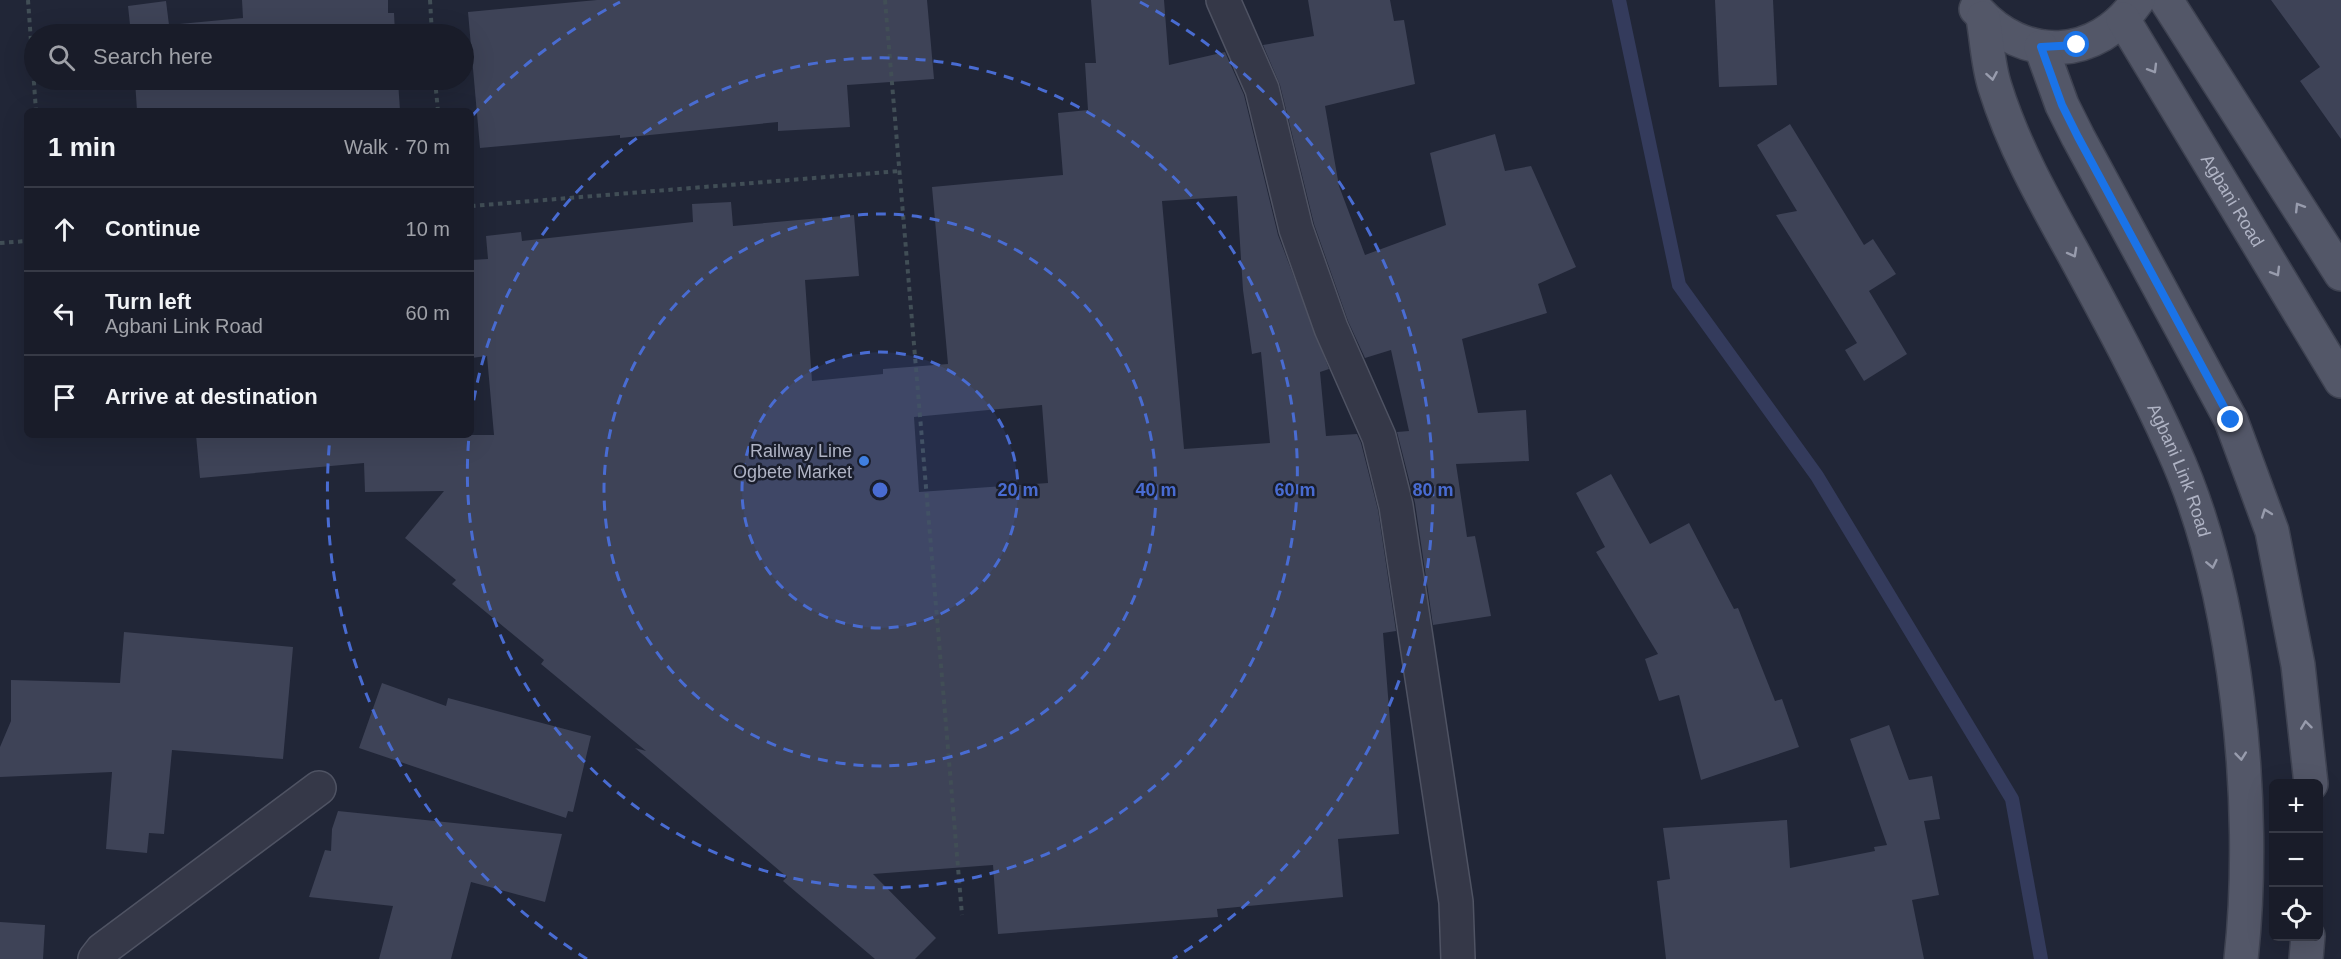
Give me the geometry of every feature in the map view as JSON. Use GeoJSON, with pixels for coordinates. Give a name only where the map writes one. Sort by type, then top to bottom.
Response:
{"type":"FeatureCollection","features":[{"type":"Feature","properties":{"kind":"main road"},"geometry":{"type":"LineString","coordinates":[[2166,0],[2341,274]]}},
{"type":"Feature","properties":{"kind":"main road"},"geometry":{"type":"LineString","coordinates":[[1976,9],[2016,40],[2041,47],[2077,45],[2109,31],[2130,10]]}},
{"type":"Feature","properties":{"kind":"main road","name":"Agbani Link Road"},"geometry":{"type":"LineString","coordinates":[[1976,9],[1994,84],[2017,152],[2110,322],[2173,448],[2193,495],[2207,541],[2230,649],[2243,769],[2246,902],[2241,959]]}},
{"type":"Feature","properties":{"kind":"main road","name":"Agbani Road"},"geometry":{"type":"LineString","coordinates":[[2130,10],[2341,381]]}},
{"type":"Feature","properties":{"kind":"main road"},"geometry":{"type":"LineString","coordinates":[[2041,47],[2068,116],[2193,346],[2239,440],[2272,531],[2298,665],[2311,779]]}},
{"type":"Feature","properties":{"kind":"main road"},"geometry":{"type":"LineString","coordinates":[[2306,959],[2308,941]]}},
{"type":"Feature","properties":{"kind":"street"},"geometry":{"type":"LineString","coordinates":[[1223,0],[1262,89],[1296,229],[1331,328],[1378,437],[1396,506],[1456,902],[1458,959]]}},
{"type":"Feature","properties":{"kind":"street"},"geometry":{"type":"LineString","coordinates":[[95,959],[102,950],[319,788]]}},
{"type":"Feature","properties":{"kind":"path"},"geometry":{"type":"LineString","coordinates":[[28,0],[30,24]]}},
{"type":"Feature","properties":{"kind":"path"},"geometry":{"type":"LineString","coordinates":[[430,0],[431,24]]}},
{"type":"Feature","properties":{"kind":"path"},"geometry":{"type":"LineString","coordinates":[[885,0],[962,915]]}},
{"type":"Feature","properties":{"kind":"path"},"geometry":{"type":"LineString","coordinates":[[34,90],[36,108]]}},
{"type":"Feature","properties":{"kind":"path"},"geometry":{"type":"LineString","coordinates":[[436,90],[438,108]]}},
{"type":"Feature","properties":{"kind":"path"},"geometry":{"type":"LineString","coordinates":[[474,206],[900,171]]}},
{"type":"Feature","properties":{"kind":"path"},"geometry":{"type":"LineString","coordinates":[[0,243],[24,241]]}},
{"type":"Feature","properties":{"kind":"building"},"geometry":{"type":"Polygon","coordinates":[[[242,0],[388,0],[388,13],[394,13],[395,24],[180,24],[243,18],[242,0]]]}},
{"type":"Feature","properties":{"kind":"building"},"geometry":{"type":"Polygon","coordinates":[[[597,0],[927,0],[934,79],[847,85],[850,127],[778,131],[778,122],[620,138],[620,135],[480,148],[474,80],[474,24],[469,24],[468,12],[597,0]]]}},
{"type":"Feature","properties":{"kind":"building"},"geometry":{"type":"Polygon","coordinates":[[[1091,0],[1164,0],[1169,65],[1225,52],[1244,95],[1278,235],[1329,369],[1320,372],[1326,436],[1357,434],[1361,443],[1378,510],[1396,631],[1383,633],[1399,834],[1338,839],[1343,897],[1217,909],[1218,917],[998,934],[993,865],[873,874],[936,938],[915,959],[875,959],[783,881],[787,877],[635,748],[646,751],[541,664],[544,660],[452,584],[456,580],[405,538],[444,491],[365,492],[364,463],[200,478],[196,438],[474,438],[474,435],[494,435],[487,356],[474,358],[474,260],[488,259],[486,236],[521,232],[522,241],[693,222],[692,204],[731,202],[733,226],[854,215],[859,276],[805,280],[812,381],[883,374],[883,369],[948,364],[932,187],[1063,175],[1058,113],[1088,110],[1085,63],[1096,63],[1091,0]],[[1237,196],[1162,201],[1184,449],[1270,443],[1261,352],[1252,354],[1243,290],[1237,196]],[[1042,405],[914,417],[919,492],[1048,483],[1042,405]]]}},
{"type":"Feature","properties":{"kind":"building"},"geometry":{"type":"Polygon","coordinates":[[[1308,0],[1390,0],[1394,21],[1404,20],[1415,84],[1325,106],[1339,186],[1365,255],[1446,225],[1430,153],[1495,134],[1505,171],[1531,166],[1576,267],[1538,284],[1547,313],[1462,339],[1478,413],[1526,410],[1529,461],[1456,464],[1467,537],[1475,536],[1491,616],[1433,625],[1415,503],[1397,432],[1409,431],[1391,350],[1365,358],[1348,321],[1314,224],[1280,85],[1263,45],[1314,36],[1308,0]]]}},
{"type":"Feature","properties":{"kind":"building"},"geometry":{"type":"Polygon","coordinates":[[[1715,0],[1773,0],[1777,85],[1719,87],[1715,0]]]}},
{"type":"Feature","properties":{"kind":"building"},"geometry":{"type":"Polygon","coordinates":[[[2271,0],[2341,0],[2341,139],[2300,81],[2320,67],[2271,0]]]}},
{"type":"Feature","properties":{"kind":"building"},"geometry":{"type":"Polygon","coordinates":[[[166,1],[169,24],[130,24],[128,6],[166,1]]]}},
{"type":"Feature","properties":{"kind":"building"},"geometry":{"type":"Polygon","coordinates":[[[136,90],[399,90],[400,108],[137,108],[136,90]]]}},
{"type":"Feature","properties":{"kind":"building"},"geometry":{"type":"Polygon","coordinates":[[[1790,124],[1864,245],[1873,239],[1896,274],[1869,291],[1907,354],[1864,381],[1845,350],[1857,343],[1776,215],[1797,211],[1757,145],[1790,124]]]}},
{"type":"Feature","properties":{"kind":"building"},"geometry":{"type":"Polygon","coordinates":[[[1611,474],[1650,544],[1689,523],[1734,609],[1738,608],[1775,701],[1782,699],[1799,747],[1701,780],[1679,695],[1659,701],[1645,659],[1658,654],[1596,552],[1605,547],[1576,493],[1611,474]]]}},
{"type":"Feature","properties":{"kind":"building"},"geometry":{"type":"Polygon","coordinates":[[[124,632],[293,647],[283,759],[172,750],[164,834],[149,833],[147,853],[106,849],[112,772],[0,777],[0,747],[11,721],[11,680],[120,683],[124,632]]]}},
{"type":"Feature","properties":{"kind":"building"},"geometry":{"type":"Polygon","coordinates":[[[382,683],[446,706],[448,698],[591,736],[573,812],[568,811],[566,818],[359,748],[382,683]]]}},
{"type":"Feature","properties":{"kind":"building"},"geometry":{"type":"Polygon","coordinates":[[[1889,725],[1909,780],[1932,776],[1940,819],[1924,821],[1939,895],[1912,900],[1924,959],[1666,959],[1657,881],[1670,879],[1663,828],[1787,820],[1790,868],[1875,851],[1874,847],[1887,845],[1850,739],[1889,725]]]}},
{"type":"Feature","properties":{"kind":"building"},"geometry":{"type":"Polygon","coordinates":[[[338,811],[562,834],[545,902],[471,882],[451,959],[379,959],[393,906],[309,897],[325,850],[331,851],[332,829],[338,811]]]}},
{"type":"Feature","properties":{"kind":"building"},"geometry":{"type":"Polygon","coordinates":[[[0,922],[45,925],[43,959],[0,959],[0,922]]]}},
{"type":"Feature","properties":{"kind":"waterway"},"geometry":{"type":"LineString","coordinates":[[1619,0],[1679,285],[1817,476],[2012,799],[2041,959]]}},
{"type":"Feature","properties":{"kind":"place","name":"Railway Line Ogbete Market"},"geometry":{"type":"Point","coordinates":[864,461]}},
{"type":"Feature","properties":{"kind":"route"},"geometry":{"type":"LineString","coordinates":[[2077,45],[2059,48],[2041,47],[2062,105],[2163,289],[2231,420]]}}]}
